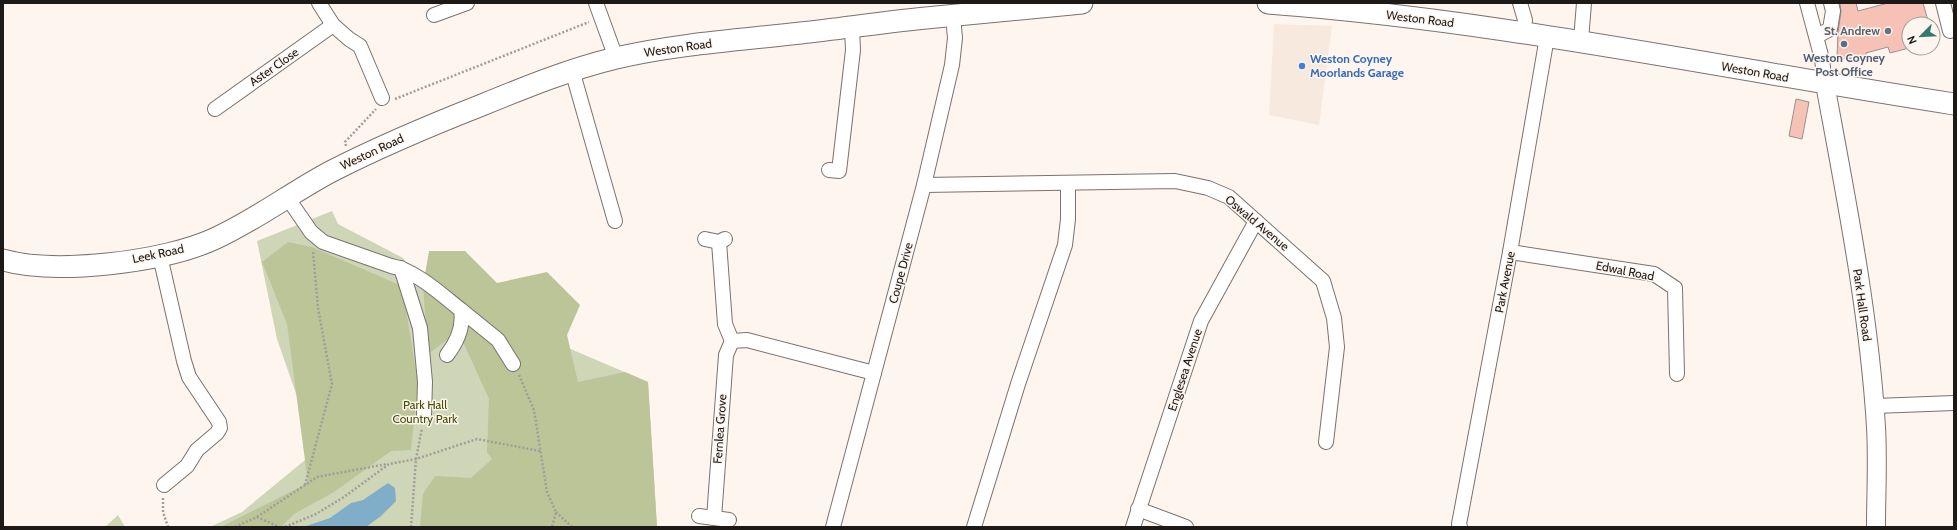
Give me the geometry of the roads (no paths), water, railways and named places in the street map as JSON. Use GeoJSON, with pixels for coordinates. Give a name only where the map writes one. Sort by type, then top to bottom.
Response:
{"type":"FeatureCollection","features":[{"type":"Feature","properties":{"kind":"highway","name":"Weston Road"},"geometry":{"type":"LineString","coordinates":[[292,193],[354,160],[426,127],[572,70],[616,58],[672,46],[852,28],[941,12],[1082,3]]}},
{"type":"Feature","properties":{"kind":"highway","name":"Weston Road"},"geometry":{"type":"LineString","coordinates":[[1268,3],[1317,5],[1523,32],[1547,37],[1580,40],[1825,84],[1954,104]]}},
{"type":"Feature","properties":{"kind":"highway","name":"Leek Road"},"geometry":{"type":"LineString","coordinates":[[3,260],[15,263],[59,266],[109,264],[160,256],[212,240],[244,224],[292,193]]}},
{"type":"Feature","properties":{"kind":"main road","name":"Park Hall Road"},"geometry":{"type":"LineString","coordinates":[[1825,84],[1852,239],[1865,324],[1875,406],[1876,527]]}},
{"type":"Feature","properties":{"kind":"street"},"geometry":{"type":"LineString","coordinates":[[319,3],[333,25],[349,39],[360,46],[380,102]]}},
{"type":"Feature","properties":{"kind":"street"},"geometry":{"type":"LineString","coordinates":[[434,15],[452,6],[467,3]]}},
{"type":"Feature","properties":{"kind":"street"},"geometry":{"type":"LineString","coordinates":[[596,3],[616,58]]}},
{"type":"Feature","properties":{"kind":"street"},"geometry":{"type":"LineString","coordinates":[[1520,3],[1524,20],[1523,32]]}},
{"type":"Feature","properties":{"kind":"street"},"geometry":{"type":"LineString","coordinates":[[1580,40],[1584,3]]}},
{"type":"Feature","properties":{"kind":"street"},"geometry":{"type":"LineString","coordinates":[[1807,3],[1817,36],[1825,84]]}},
{"type":"Feature","properties":{"kind":"street"},"geometry":{"type":"LineString","coordinates":[[1817,36],[1830,29],[1833,11],[1831,3]]}},
{"type":"Feature","properties":{"kind":"street"},"geometry":{"type":"LineString","coordinates":[[1943,3],[1950,32]]}},
{"type":"Feature","properties":{"kind":"street","name":"Coupe Drive"},"geometry":{"type":"LineString","coordinates":[[833,527],[924,185],[952,65],[955,38],[941,12]]}},
{"type":"Feature","properties":{"kind":"street","name":"Aster Close"},"geometry":{"type":"LineString","coordinates":[[215,109],[333,25]]}},
{"type":"Feature","properties":{"kind":"street"},"geometry":{"type":"LineString","coordinates":[[828,170],[839,171],[853,50],[852,28]]}},
{"type":"Feature","properties":{"kind":"street","name":"Park Avenue"},"geometry":{"type":"LineString","coordinates":[[1460,527],[1459,524],[1510,252],[1547,37]]}},
{"type":"Feature","properties":{"kind":"street"},"geometry":{"type":"LineString","coordinates":[[572,70],[615,221]]}},
{"type":"Feature","properties":{"kind":"street","name":"Oswald Avenue"},"geometry":{"type":"LineString","coordinates":[[924,185],[1068,184],[1175,181],[1208,188],[1229,197],[1323,281],[1334,318],[1337,346],[1326,442]]}},
{"type":"Feature","properties":{"kind":"street"},"geometry":{"type":"LineString","coordinates":[[974,527],[1018,384],[1065,245],[1068,218],[1068,184]]}},
{"type":"Feature","properties":{"kind":"street"},"geometry":{"type":"LineString","coordinates":[[292,193],[311,232],[323,242],[391,266],[401,268],[418,278],[498,340],[512,364]]}},
{"type":"Feature","properties":{"kind":"street","name":"Englesea Avenue"},"geometry":{"type":"LineString","coordinates":[[1133,527],[1201,320],[1256,221]]}},
{"type":"Feature","properties":{"kind":"street"},"geometry":{"type":"LineString","coordinates":[[705,240],[722,240],[725,324],[732,341],[747,340],[874,373]]}},
{"type":"Feature","properties":{"kind":"street","name":"Edwal Road"},"geometry":{"type":"LineString","coordinates":[[1510,252],[1654,274],[1675,288],[1677,374]]}},
{"type":"Feature","properties":{"kind":"street"},"geometry":{"type":"LineString","coordinates":[[160,256],[189,377],[219,422],[220,428],[217,433],[197,450],[186,466],[164,486]]}},
{"type":"Feature","properties":{"kind":"street"},"geometry":{"type":"LineString","coordinates":[[401,268],[420,328],[425,382],[424,415]]}},
{"type":"Feature","properties":{"kind":"street"},"geometry":{"type":"LineString","coordinates":[[447,354],[454,346],[463,322],[461,310]]}},
{"type":"Feature","properties":{"kind":"street","name":"Fernlea Grove"},"geometry":{"type":"LineString","coordinates":[[714,518],[726,355],[732,341]]}},
{"type":"Feature","properties":{"kind":"street"},"geometry":{"type":"LineString","coordinates":[[1875,406],[1954,403]]}},
{"type":"Feature","properties":{"kind":"street"},"geometry":{"type":"LineString","coordinates":[[1138,510],[1186,527]]}},
{"type":"Feature","properties":{"kind":"street"},"geometry":{"type":"LineString","coordinates":[[699,516],[729,520]]}},
{"type":"Feature","properties":{"kind":"water"},"geometry":{"type":"Polygon","coordinates":[[[388,483],[395,488],[396,501],[381,516],[366,527],[303,527],[330,518],[351,503],[363,500],[388,483]]]}},
{"type":"Feature","properties":{"kind":"place","name":"St. Andrew"},"geometry":{"type":"Point","coordinates":[1888,31]}},
{"type":"Feature","properties":{"kind":"place","name":"Weston Coyney Post Office"},"geometry":{"type":"Point","coordinates":[1844,44]}},
{"type":"Feature","properties":{"kind":"place","name":"Weston Coyney Moorlands Garage"},"geometry":{"type":"Point","coordinates":[1302,66]}},
{"type":"Feature","properties":{"kind":"park label","name":"Park Hall Country Park"},"geometry":{"type":"Point","coordinates":[425,412]}}]}
